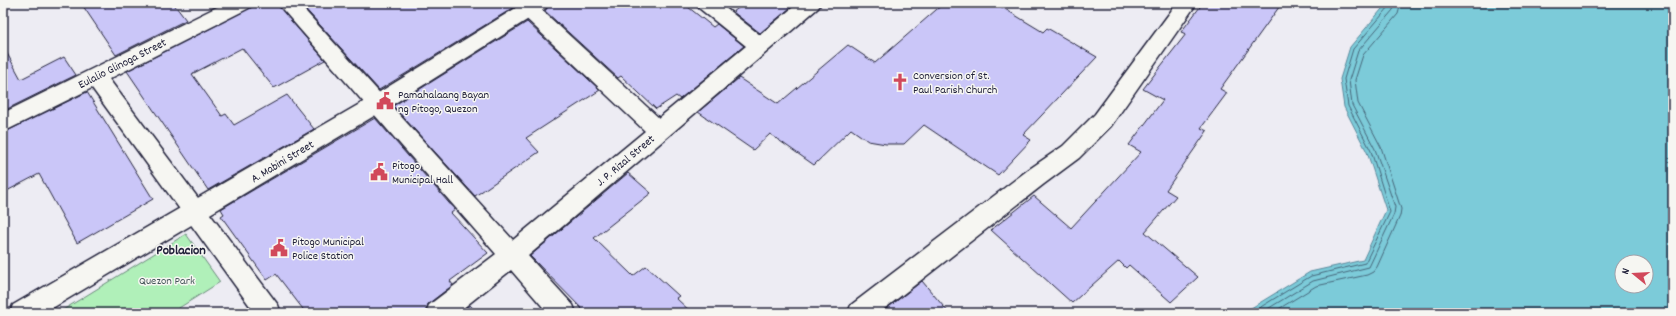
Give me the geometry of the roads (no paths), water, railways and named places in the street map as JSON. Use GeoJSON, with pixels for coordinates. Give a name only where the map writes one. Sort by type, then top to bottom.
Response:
{"type":"FeatureCollection","features":[{"type":"Feature","properties":{"kind":"street","name":"Eulalio Glinoga Street"},"geometry":{"type":"LineString","coordinates":[[3,123],[242,3]]}},
{"type":"Feature","properties":{"kind":"street"},"geometry":{"type":"LineString","coordinates":[[287,3],[564,313]]}},
{"type":"Feature","properties":{"kind":"street"},"geometry":{"type":"LineString","coordinates":[[706,3],[760,46]]}},
{"type":"Feature","properties":{"kind":"street","name":"J. P. Rizal Street"},"geometry":{"type":"LineString","coordinates":[[438,313],[512,255],[811,3]]}},
{"type":"Feature","properties":{"kind":"street"},"geometry":{"type":"LineString","coordinates":[[860,313],[1036,177],[1071,152],[1104,120],[1187,3]]}},
{"type":"Feature","properties":{"kind":"street"},"geometry":{"type":"LineString","coordinates":[[530,5],[659,131]]}},
{"type":"Feature","properties":{"kind":"street","name":"A. Mabini Street"},"geometry":{"type":"LineString","coordinates":[[22,313],[378,104],[530,5]]}},
{"type":"Feature","properties":{"kind":"street"},"geometry":{"type":"LineString","coordinates":[[95,76],[269,313]]}},
{"type":"Feature","properties":{"kind":"water"},"geometry":{"type":"Polygon","coordinates":[[[1387,3],[1673,3],[1673,313],[1243,313],[1310,272],[1363,260],[1386,210],[1367,152],[1344,107],[1340,79],[1350,47],[1387,3]]]}},
{"type":"Feature","properties":{"kind":"place","name":"Conversion of St. Paul Parish Church"},"geometry":{"type":"Point","coordinates":[900,82]}},
{"type":"Feature","properties":{"kind":"place","name":"Pamahalaang Bayan ng Pitogo, Quezon"},"geometry":{"type":"Point","coordinates":[385,101]}},
{"type":"Feature","properties":{"kind":"place","name":"Pitogo Municipal Hall"},"geometry":{"type":"Point","coordinates":[379,172]}},
{"type":"Feature","properties":{"kind":"place","name":"Pitogo Municipal Police Station"},"geometry":{"type":"Point","coordinates":[279,248]}},
{"type":"Feature","properties":{"kind":"district","name":"Poblacion"},"geometry":{"type":"Point","coordinates":[181,249]}},
{"type":"Feature","properties":{"kind":"park label","name":"Quezon Park"},"geometry":{"type":"Point","coordinates":[167,280]}}]}
